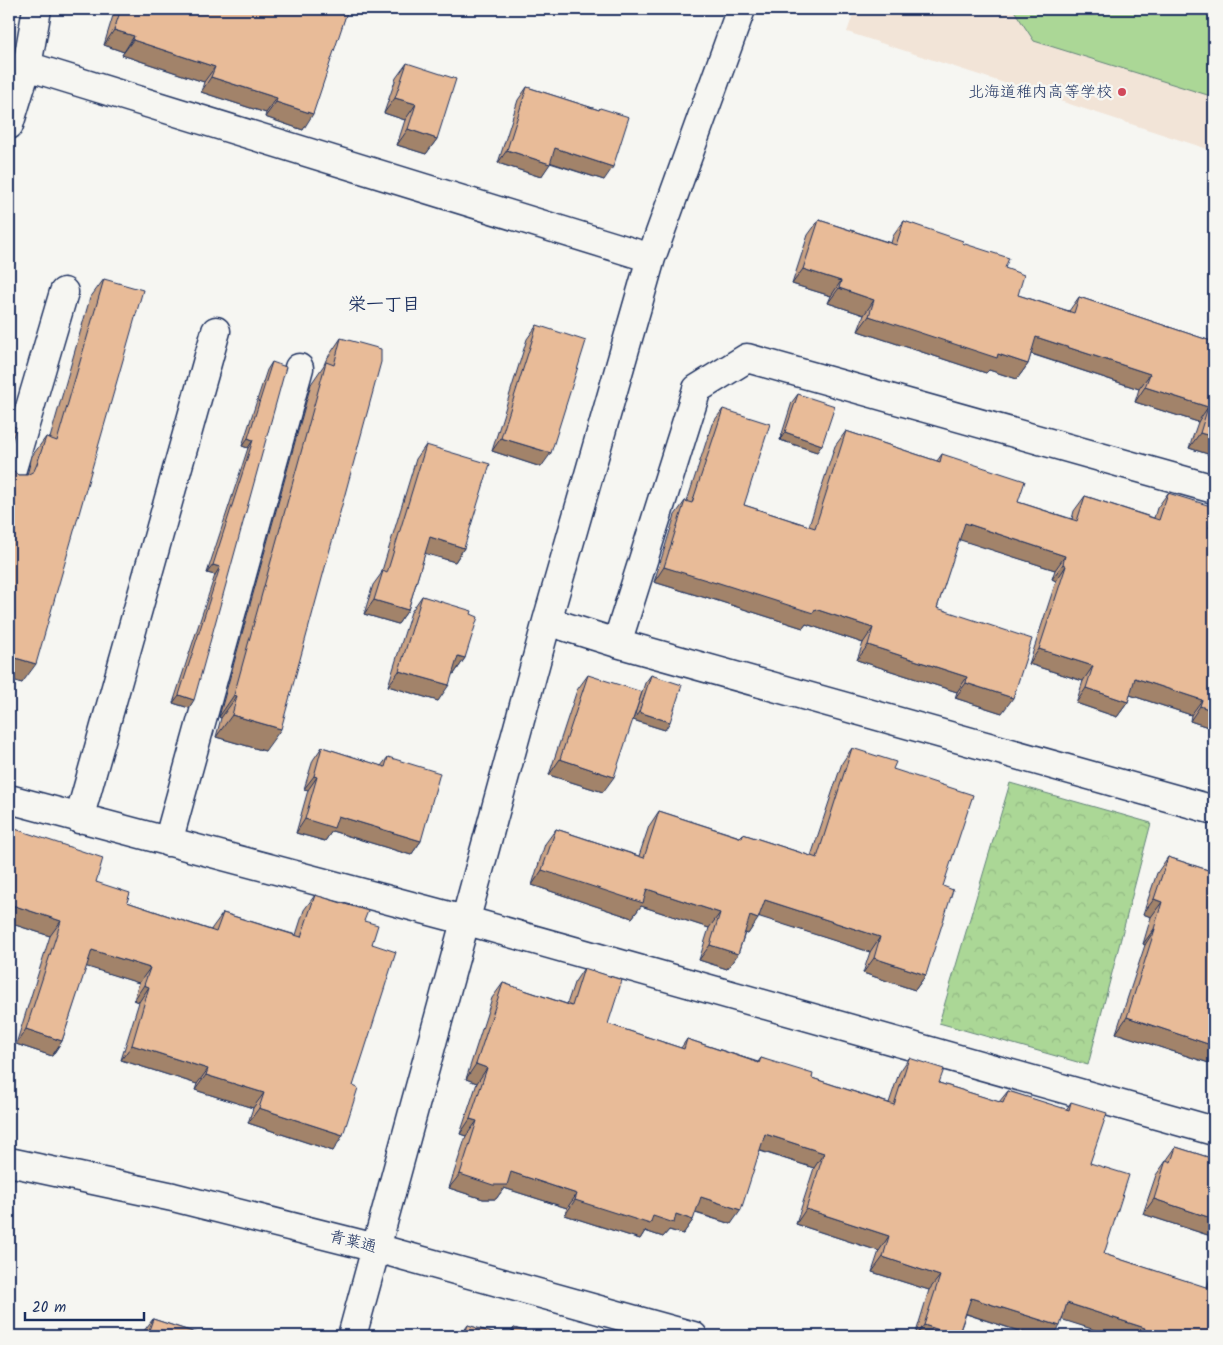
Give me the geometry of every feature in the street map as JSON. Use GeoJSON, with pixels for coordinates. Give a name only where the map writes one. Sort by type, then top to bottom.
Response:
{"type":"FeatureCollection","features":[{"type":"Feature","properties":{"kind":"street"},"geometry":{"type":"LineString","coordinates":[[9,125],[27,66],[37,9]]}},
{"type":"Feature","properties":{"kind":"street"},"geometry":{"type":"LineString","coordinates":[[352,1336],[464,920],[651,258],[741,9]]}},
{"type":"Feature","properties":{"kind":"street"},"geometry":{"type":"LineString","coordinates":[[27,66],[651,258]]}},
{"type":"Feature","properties":{"kind":"street"},"geometry":{"type":"LineString","coordinates":[[9,479],[64,292]]}},
{"type":"Feature","properties":{"kind":"street"},"geometry":{"type":"LineString","coordinates":[[80,818],[216,331]]}},
{"type":"Feature","properties":{"kind":"street"},"geometry":{"type":"LineString","coordinates":[[617,643],[697,389],[747,358],[1214,489]]}},
{"type":"Feature","properties":{"kind":"street"},"geometry":{"type":"LineString","coordinates":[[168,842],[299,368]]}},
{"type":"Feature","properties":{"kind":"street"},"geometry":{"type":"LineString","coordinates":[[547,621],[617,643],[1214,810]]}},
{"type":"Feature","properties":{"kind":"street"},"geometry":{"type":"LineString","coordinates":[[9,800],[464,920],[1214,1131]]}},
{"type":"Feature","properties":{"kind":"street","name":"青葉通"},"geometry":{"type":"LineString","coordinates":[[9,1162],[173,1197],[376,1248],[693,1336]]}},
{"type":"Feature","properties":{"kind":"shaded area","name":"北海道稚内高等学校"},"geometry":{"type":"Polygon","coordinates":[[[855,9],[1214,9],[1214,151],[847,32],[855,9]]]}},
{"type":"Feature","properties":{"kind":"green space"},"geometry":{"type":"Polygon","coordinates":[[[1013,9],[1214,9],[1214,97],[1034,41],[1013,9]]]}},
{"type":"Feature","properties":{"kind":"green space"},"geometry":{"type":"Polygon","coordinates":[[[1010,783],[1151,823],[1088,1065],[939,1023],[1010,783]]]}},
{"type":"Feature","properties":{"kind":"building"},"geometry":{"type":"Polygon","coordinates":[[[121,9],[348,9],[313,114],[276,102],[277,98],[211,77],[215,67],[133,40],[134,36],[114,30],[121,9]]]}},
{"type":"Feature","properties":{"kind":"building"},"geometry":{"type":"Polygon","coordinates":[[[407,63],[456,79],[437,139],[408,129],[416,104],[395,98],[407,63]]]}},
{"type":"Feature","properties":{"kind":"building"},"geometry":{"type":"Polygon","coordinates":[[[527,87],[599,110],[600,108],[629,117],[613,167],[555,148],[550,164],[507,150],[527,87]]]}},
{"type":"Feature","properties":{"kind":"building"},"geometry":{"type":"Polygon","coordinates":[[[819,220],[896,245],[904,221],[1009,258],[1005,268],[1024,275],[1018,295],[1074,313],[1079,297],[1214,342],[1214,437],[1200,433],[1208,407],[1145,387],[1150,374],[1036,337],[1028,364],[998,354],[997,358],[869,316],[874,300],[839,288],[841,281],[803,269],[819,220]]]}},
{"type":"Feature","properties":{"kind":"building"},"geometry":{"type":"Polygon","coordinates":[[[104,279],[143,290],[36,664],[9,656],[9,466],[18,475],[27,475],[34,471],[46,437],[57,441],[104,279]]]}},
{"type":"Feature","properties":{"kind":"building"},"geometry":{"type":"Polygon","coordinates":[[[537,325],[586,341],[551,453],[501,438],[537,325]]]}},
{"type":"Feature","properties":{"kind":"building"},"geometry":{"type":"Polygon","coordinates":[[[341,338],[381,349],[381,362],[281,729],[232,715],[237,696],[234,695],[326,362],[334,365],[341,338]]]}},
{"type":"Feature","properties":{"kind":"building"},"geometry":{"type":"Polygon","coordinates":[[[272,362],[286,367],[194,700],[179,695],[220,567],[213,565],[253,440],[248,438],[272,362]]]}},
{"type":"Feature","properties":{"kind":"building"},"geometry":{"type":"Polygon","coordinates":[[[798,394],[835,406],[822,445],[785,432],[798,394]]]}},
{"type":"Feature","properties":{"kind":"building"},"geometry":{"type":"Polygon","coordinates":[[[723,409],[770,424],[744,505],[815,528],[846,431],[940,462],[942,454],[1025,481],[1018,502],[1077,521],[1085,496],[1159,520],[1168,493],[1214,507],[1209,528],[1214,529],[1214,711],[1200,706],[1202,700],[1135,678],[1128,702],[1086,688],[1093,666],[1039,649],[1066,566],[1063,564],[1065,556],[965,523],[937,608],[1032,639],[1013,698],[966,683],[967,677],[868,645],[873,628],[815,609],[813,613],[664,567],[685,501],[692,503],[723,409]]]}},
{"type":"Feature","properties":{"kind":"building"},"geometry":{"type":"Polygon","coordinates":[[[9,425],[16,427],[9,451],[9,425]]]}},
{"type":"Feature","properties":{"kind":"building"},"geometry":{"type":"Polygon","coordinates":[[[426,445],[490,464],[464,548],[430,537],[408,610],[374,600],[383,571],[387,573],[426,445]]]}},
{"type":"Feature","properties":{"kind":"building"},"geometry":{"type":"Polygon","coordinates":[[[422,596],[472,611],[471,614],[478,617],[465,658],[458,656],[449,685],[399,671],[422,596]]]}},
{"type":"Feature","properties":{"kind":"building"},"geometry":{"type":"Polygon","coordinates":[[[588,675],[642,692],[614,777],[560,759],[588,675]]]}},
{"type":"Feature","properties":{"kind":"building"},"geometry":{"type":"Polygon","coordinates":[[[651,675],[682,685],[670,722],[639,712],[651,675]]]}},
{"type":"Feature","properties":{"kind":"building"},"geometry":{"type":"Polygon","coordinates":[[[322,747],[385,767],[388,757],[440,773],[421,841],[338,816],[334,828],[305,819],[317,777],[314,776],[322,747]]]}},
{"type":"Feature","properties":{"kind":"building"},"geometry":{"type":"Polygon","coordinates":[[[852,748],[896,762],[893,769],[973,795],[943,886],[953,890],[926,975],[874,958],[880,937],[765,900],[758,919],[750,916],[738,954],[710,945],[720,913],[647,889],[643,903],[542,870],[556,829],[644,858],[659,811],[742,838],[743,834],[817,858],[852,748]]]}},
{"type":"Feature","properties":{"kind":"building"},"geometry":{"type":"Polygon","coordinates":[[[9,827],[103,858],[96,882],[130,893],[127,902],[216,932],[223,913],[301,937],[315,895],[368,911],[364,921],[378,925],[372,944],[396,952],[353,1086],[358,1088],[343,1135],[259,1108],[264,1093],[206,1075],[208,1069],[132,1045],[149,987],[144,985],[150,968],[92,950],[62,1041],[26,1029],[61,921],[9,904],[9,827]]]}},
{"type":"Feature","properties":{"kind":"building"},"geometry":{"type":"Polygon","coordinates":[[[1168,857],[1214,872],[1214,1046],[1127,1017],[1162,902],[1154,899],[1168,857]]]}},
{"type":"Feature","properties":{"kind":"building"},"geometry":{"type":"Polygon","coordinates":[[[584,968],[622,980],[608,1024],[684,1049],[687,1039],[759,1063],[761,1058],[813,1074],[812,1078],[894,1105],[909,1058],[944,1069],[939,1083],[1003,1103],[1008,1091],[1069,1110],[1071,1102],[1107,1113],[1090,1163],[1129,1175],[1104,1254],[1212,1289],[1214,1282],[1214,1336],[1146,1336],[1143,1335],[1145,1328],[1067,1303],[1060,1326],[971,1298],[958,1336],[924,1325],[940,1276],[883,1257],[889,1236],[806,1209],[824,1153],[765,1134],[741,1210],[701,1197],[693,1220],[676,1214],[674,1223],[653,1216],[650,1224],[575,1200],[577,1194],[511,1172],[507,1185],[493,1185],[460,1174],[477,1121],[470,1119],[487,1068],[476,1064],[503,983],[572,1006],[584,968]]]}},
{"type":"Feature","properties":{"kind":"building"},"geometry":{"type":"Polygon","coordinates":[[[1176,1147],[1214,1159],[1214,1219],[1154,1199],[1166,1160],[1171,1162],[1176,1147]]]}},
{"type":"Feature","properties":{"kind":"building"},"geometry":{"type":"Polygon","coordinates":[[[153,1319],[205,1336],[147,1336],[153,1319]]]}},
{"type":"Feature","properties":{"kind":"building"},"geometry":{"type":"Polygon","coordinates":[[[468,1325],[502,1336],[464,1336],[468,1325]]]}},
{"type":"Feature","properties":{"kind":"building"},"geometry":{"type":"Polygon","coordinates":[[[514,1328],[540,1336],[512,1336],[514,1328]]]}},
{"type":"Feature","properties":{"kind":"place","name":"北海道稚内高等学校"},"geometry":{"type":"Point","coordinates":[1122,92]}},
{"type":"Feature","properties":{"kind":"district","name":"栄一丁目"},"geometry":{"type":"Point","coordinates":[384,305]}}]}
